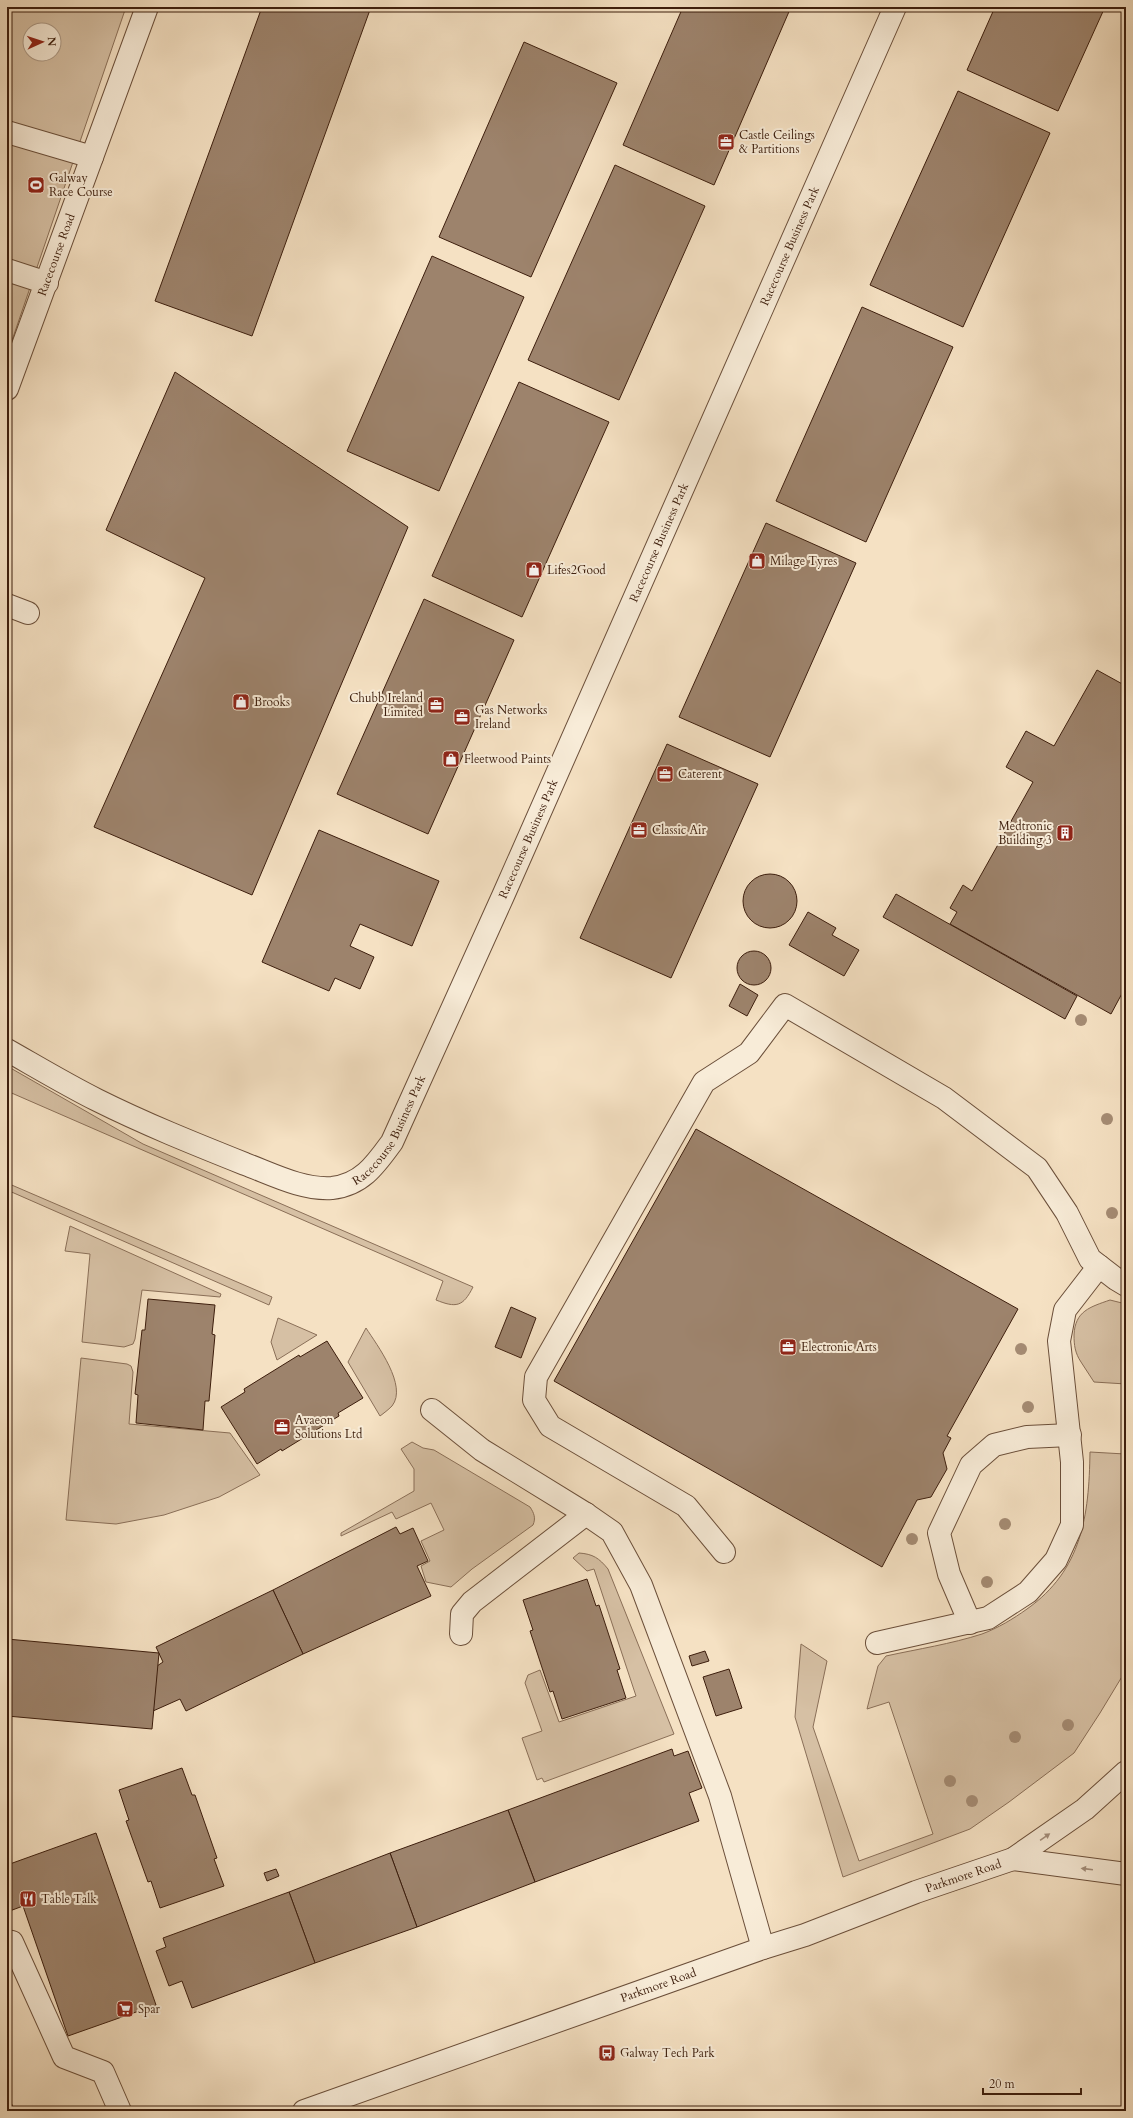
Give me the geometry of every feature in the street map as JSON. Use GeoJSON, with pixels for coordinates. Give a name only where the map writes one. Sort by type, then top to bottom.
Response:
{"type":"FeatureCollection","features":[{"type":"Feature","properties":{"kind":"street","name":"Racecourse Road"},"geometry":{"type":"LineString","coordinates":[[7,389],[147,7]]}},
{"type":"Feature","properties":{"kind":"street","name":"Racecourse Business Park"},"geometry":{"type":"LineString","coordinates":[[7,1050],[97,1100],[200,1146],[281,1178],[309,1187],[332,1188],[355,1182],[371,1170],[392,1142],[507,889],[895,7]]}},
{"type":"Feature","properties":{"kind":"street"},"geometry":{"type":"LineString","coordinates":[[7,132],[92,157]]}},
{"type":"Feature","properties":{"kind":"street"},"geometry":{"type":"LineString","coordinates":[[7,270],[47,283]]}},
{"type":"Feature","properties":{"kind":"street"},"geometry":{"type":"LineString","coordinates":[[7,605],[28,613]]}},
{"type":"Feature","properties":{"kind":"street"},"geometry":{"type":"LineString","coordinates":[[724,1552],[686,1506],[550,1426],[534,1400],[536,1377],[704,1082],[749,1053],[784,1005],[944,1098],[1037,1168],[1067,1213],[1090,1259],[1126,1285]]}},
{"type":"Feature","properties":{"kind":"street"},"geometry":{"type":"LineString","coordinates":[[878,1643],[988,1618],[1028,1592],[1056,1560],[1072,1525],[1070,1435],[1059,1341],[1065,1310],[1099,1266]]}},
{"type":"Feature","properties":{"kind":"street"},"geometry":{"type":"LineString","coordinates":[[432,1410],[482,1450],[586,1514],[612,1532],[641,1585],[720,1796],[763,1948]]}},
{"type":"Feature","properties":{"kind":"street"},"geometry":{"type":"LineString","coordinates":[[970,1623],[949,1574],[939,1533],[971,1465],[994,1445],[1027,1437],[1070,1435]]}},
{"type":"Feature","properties":{"kind":"street"},"geometry":{"type":"LineString","coordinates":[[461,1634],[462,1614],[472,1602],[586,1514]]}},
{"type":"Feature","properties":{"kind":"street","name":"Parkmore Road"},"geometry":{"type":"LineString","coordinates":[[304,2111],[763,1948],[805,1935],[916,1892],[1013,1859],[1085,1808],[1126,1772]]}},
{"type":"Feature","properties":{"kind":"street","name":"Parkmore Road"},"geometry":{"type":"LineString","coordinates":[[1013,1859],[1126,1874]]}},
{"type":"Feature","properties":{"kind":"street"},"geometry":{"type":"LineString","coordinates":[[7,1941],[12,1942],[64,2057],[103,2072],[120,2111]]}},
{"type":"Feature","properties":{"kind":"shaded area","name":"Galway Race Course"},"geometry":{"type":"Polygon","coordinates":[[[7,7],[126,7],[7,355],[7,7]]]}},
{"type":"Feature","properties":{"kind":"shaded area"},"geometry":{"type":"Polygon","coordinates":[[[7,1066],[143,1144],[473,1287],[466,1299],[458,1304],[454,1305],[436,1300],[443,1281],[7,1091],[7,1066]]]}},
{"type":"Feature","properties":{"kind":"shaded area"},"geometry":{"type":"Polygon","coordinates":[[[7,1183],[272,1297],[269,1305],[7,1190],[7,1183]]]}},
{"type":"Feature","properties":{"kind":"shaded area"},"geometry":{"type":"Polygon","coordinates":[[[70,1226],[221,1294],[220,1297],[142,1290],[133,1344],[124,1347],[82,1342],[90,1254],[65,1251],[70,1226]]]}},
{"type":"Feature","properties":{"kind":"shaded area"},"geometry":{"type":"Polygon","coordinates":[[[1110,1300],[1126,1304],[1126,1384],[1094,1382],[1079,1359],[1075,1349],[1074,1335],[1077,1320],[1085,1311],[1110,1300]]]}},
{"type":"Feature","properties":{"kind":"shaded area"},"geometry":{"type":"Polygon","coordinates":[[[278,1318],[317,1335],[277,1360],[271,1342],[278,1318]]]}},
{"type":"Feature","properties":{"kind":"shaded area"},"geometry":{"type":"Polygon","coordinates":[[[366,1328],[389,1366],[394,1377],[396,1388],[396,1398],[392,1406],[380,1416],[348,1362],[366,1328]]]}},
{"type":"Feature","properties":{"kind":"shaded area"},"geometry":{"type":"Polygon","coordinates":[[[81,1358],[127,1364],[131,1366],[133,1372],[129,1424],[230,1433],[260,1475],[219,1497],[164,1515],[116,1524],[66,1520],[81,1358]]]}},
{"type":"Feature","properties":{"kind":"shaded area"},"geometry":{"type":"Polygon","coordinates":[[[412,1442],[423,1448],[434,1450],[530,1507],[533,1511],[533,1525],[472,1569],[451,1587],[426,1582],[421,1566],[430,1561],[421,1541],[444,1530],[431,1503],[396,1519],[392,1512],[341,1536],[341,1533],[414,1491],[414,1469],[401,1449],[412,1442]]]}},
{"type":"Feature","properties":{"kind":"shaded area"},"geometry":{"type":"Polygon","coordinates":[[[1126,1443],[1126,1670],[1074,1753],[1009,1802],[970,1829],[843,1877],[795,1717],[801,1644],[827,1661],[813,1727],[859,1861],[933,1834],[889,1702],[867,1709],[878,1666],[886,1656],[958,1641],[988,1632],[1027,1609],[1045,1594],[1060,1577],[1071,1559],[1079,1540],[1087,1498],[1090,1452],[1125,1454],[1126,1443]]]}},
{"type":"Feature","properties":{"kind":"shaded area"},"geometry":{"type":"Polygon","coordinates":[[[579,1553],[588,1554],[595,1557],[608,1569],[674,1734],[544,1782],[542,1778],[537,1780],[522,1738],[542,1731],[525,1683],[528,1675],[540,1670],[559,1722],[636,1696],[594,1569],[587,1571],[573,1558],[579,1553]]]}},
{"type":"Feature","properties":{"kind":"building"},"geometry":{"type":"Polygon","coordinates":[[[262,7],[371,7],[252,336],[155,301],[262,7]]]}},
{"type":"Feature","properties":{"kind":"building"},"geometry":{"type":"Polygon","coordinates":[[[683,7],[791,7],[714,185],[623,145],[683,7]]]}},
{"type":"Feature","properties":{"kind":"building"},"geometry":{"type":"Polygon","coordinates":[[[995,7],[1105,7],[1058,111],[967,70],[995,7]]]}},
{"type":"Feature","properties":{"kind":"building"},"geometry":{"type":"Polygon","coordinates":[[[524,42],[617,83],[531,277],[439,237],[524,42]]]}},
{"type":"Feature","properties":{"kind":"building"},"geometry":{"type":"Polygon","coordinates":[[[958,91],[1050,133],[963,327],[870,285],[958,91]]]}},
{"type":"Feature","properties":{"kind":"building"},"geometry":{"type":"Polygon","coordinates":[[[615,165],[705,206],[619,400],[528,360],[615,165]]]}},
{"type":"Feature","properties":{"kind":"building"},"geometry":{"type":"Polygon","coordinates":[[[432,256],[524,297],[439,491],[347,451],[432,256]]]}},
{"type":"Feature","properties":{"kind":"building"},"geometry":{"type":"Polygon","coordinates":[[[862,307],[953,347],[866,542],[776,501],[862,307]]]}},
{"type":"Feature","properties":{"kind":"building"},"geometry":{"type":"Polygon","coordinates":[[[7,324],[11,332],[7,342],[7,324]]]}},
{"type":"Feature","properties":{"kind":"building","name":"Brooks"},"geometry":{"type":"Polygon","coordinates":[[[175,372],[408,527],[252,895],[94,827],[205,578],[106,530],[175,372]]]}},
{"type":"Feature","properties":{"kind":"building"},"geometry":{"type":"Polygon","coordinates":[[[519,382],[609,422],[522,617],[432,576],[519,382]]]}},
{"type":"Feature","properties":{"kind":"building"},"geometry":{"type":"Polygon","coordinates":[[[766,523],[856,563],[770,757],[679,717],[766,523]]]}},
{"type":"Feature","properties":{"kind":"building"},"geometry":{"type":"Polygon","coordinates":[[[424,599],[514,640],[428,834],[337,794],[424,599]]]}},
{"type":"Feature","properties":{"kind":"building","name":"Medtronic Building 3"},"geometry":{"type":"Polygon","coordinates":[[[1097,670],[1126,686],[1126,986],[1111,1014],[950,924],[957,912],[950,908],[963,885],[972,891],[1033,782],[1006,767],[1026,731],[1054,746],[1097,670]]]}},
{"type":"Feature","properties":{"kind":"building"},"geometry":{"type":"Polygon","coordinates":[[[667,744],[758,784],[671,978],[580,938],[667,744]]]}},
{"type":"Feature","properties":{"kind":"building"},"geometry":{"type":"Polygon","coordinates":[[[319,830],[439,881],[412,946],[360,924],[350,946],[374,957],[360,989],[335,978],[329,991],[262,962],[319,830]]]}},
{"type":"Feature","properties":{"kind":"building"},"geometry":{"type":"Polygon","coordinates":[[[765,874],[775,874],[785,878],[793,886],[797,896],[797,906],[793,916],[785,924],[775,928],[765,928],[755,924],[747,916],[743,906],[743,896],[747,886],[755,878],[765,874]]]}},
{"type":"Feature","properties":{"kind":"building"},"geometry":{"type":"Polygon","coordinates":[[[896,894],[1077,996],[1065,1019],[883,917],[896,894]]]}},
{"type":"Feature","properties":{"kind":"building"},"geometry":{"type":"Polygon","coordinates":[[[808,912],[836,928],[832,935],[859,950],[844,976],[789,945],[808,912]]]}},
{"type":"Feature","properties":{"kind":"building"},"geometry":{"type":"Polygon","coordinates":[[[751,951],[757,951],[766,956],[770,962],[770,974],[766,980],[757,985],[751,985],[742,980],[737,971],[737,965],[742,956],[751,951]]]}},
{"type":"Feature","properties":{"kind":"building"},"geometry":{"type":"Polygon","coordinates":[[[740,984],[758,995],[747,1016],[729,1006],[740,984]]]}},
{"type":"Feature","properties":{"kind":"building"},"geometry":{"type":"Polygon","coordinates":[[[696,1129],[1018,1309],[947,1436],[951,1438],[943,1453],[947,1469],[931,1497],[917,1500],[882,1567],[554,1381],[696,1129]]]}},
{"type":"Feature","properties":{"kind":"building"},"geometry":{"type":"Polygon","coordinates":[[[148,1299],[215,1305],[212,1334],[215,1335],[209,1401],[205,1401],[203,1430],[136,1423],[138,1395],[135,1394],[142,1330],[145,1330],[148,1299]]]}},
{"type":"Feature","properties":{"kind":"building"},"geometry":{"type":"Polygon","coordinates":[[[511,1307],[536,1318],[521,1358],[495,1347],[511,1307]]]}},
{"type":"Feature","properties":{"kind":"building"},"geometry":{"type":"Polygon","coordinates":[[[327,1341],[363,1398],[338,1413],[339,1416],[282,1451],[281,1449],[257,1464],[221,1407],[245,1392],[244,1389],[299,1355],[300,1357],[327,1341]]]}},
{"type":"Feature","properties":{"kind":"building"},"geometry":{"type":"Polygon","coordinates":[[[396,1527],[400,1534],[413,1528],[428,1561],[417,1566],[431,1596],[303,1654],[273,1590],[396,1527]]]}},
{"type":"Feature","properties":{"kind":"building"},"geometry":{"type":"Polygon","coordinates":[[[587,1579],[596,1606],[599,1605],[620,1669],[617,1670],[626,1698],[562,1719],[553,1691],[550,1692],[530,1631],[533,1630],[523,1600],[587,1579]]]}},
{"type":"Feature","properties":{"kind":"building"},"geometry":{"type":"Polygon","coordinates":[[[273,1590],[303,1654],[186,1711],[180,1699],[153,1711],[157,1666],[163,1662],[156,1647],[273,1590]]]}},
{"type":"Feature","properties":{"kind":"building"},"geometry":{"type":"Polygon","coordinates":[[[7,1639],[159,1653],[152,1729],[7,1716],[7,1639]]]}},
{"type":"Feature","properties":{"kind":"building"},"geometry":{"type":"Polygon","coordinates":[[[705,1651],[709,1661],[692,1666],[689,1656],[705,1651]]]}},
{"type":"Feature","properties":{"kind":"building"},"geometry":{"type":"Polygon","coordinates":[[[729,1669],[742,1708],[716,1716],[703,1677],[729,1669]]]}},
{"type":"Feature","properties":{"kind":"building"},"geometry":{"type":"Polygon","coordinates":[[[672,1749],[674,1756],[688,1751],[702,1788],[689,1793],[699,1821],[535,1882],[508,1810],[672,1749]]]}},
{"type":"Feature","properties":{"kind":"building"},"geometry":{"type":"Polygon","coordinates":[[[182,1768],[192,1795],[195,1795],[217,1858],[214,1859],[224,1886],[160,1908],[151,1881],[148,1882],[126,1821],[129,1820],[119,1790],[182,1768]]]}},
{"type":"Feature","properties":{"kind":"building"},"geometry":{"type":"Polygon","coordinates":[[[508,1810],[535,1882],[417,1927],[390,1853],[508,1810]]]}},
{"type":"Feature","properties":{"kind":"building"},"geometry":{"type":"Polygon","coordinates":[[[96,1833],[156,2005],[68,2036],[23,1906],[7,1912],[7,1865],[96,1833]]]}},
{"type":"Feature","properties":{"kind":"building"},"geometry":{"type":"Polygon","coordinates":[[[390,1853],[417,1927],[315,1963],[289,1892],[390,1853]]]}},
{"type":"Feature","properties":{"kind":"building"},"geometry":{"type":"Polygon","coordinates":[[[276,1869],[279,1876],[267,1881],[264,1873],[276,1869]]]}},
{"type":"Feature","properties":{"kind":"building"},"geometry":{"type":"Polygon","coordinates":[[[289,1892],[315,1963],[192,2008],[182,1981],[169,1986],[156,1951],[166,1947],[163,1938],[289,1892]]]}},
{"type":"Feature","properties":{"kind":"building"},"geometry":{"type":"Polygon","coordinates":[[[11,2102],[14,2111],[7,2111],[7,2104],[11,2102]]]}},
{"type":"Feature","properties":{"kind":"place","name":"Castle Ceilings & Partitions"},"geometry":{"type":"Point","coordinates":[726,142]}},
{"type":"Feature","properties":{"kind":"place","name":"Galway Race Course"},"geometry":{"type":"Point","coordinates":[36,185]}},
{"type":"Feature","properties":{"kind":"place","name":"Milage Tyres"},"geometry":{"type":"Point","coordinates":[757,561]}},
{"type":"Feature","properties":{"kind":"place","name":"Lifes2Good"},"geometry":{"type":"Point","coordinates":[534,570]}},
{"type":"Feature","properties":{"kind":"place","name":"Brooks"},"geometry":{"type":"Point","coordinates":[241,702]}},
{"type":"Feature","properties":{"kind":"place","name":"Chubb Ireland Limited"},"geometry":{"type":"Point","coordinates":[436,705]}},
{"type":"Feature","properties":{"kind":"place","name":"Gas Networks Ireland"},"geometry":{"type":"Point","coordinates":[462,717]}},
{"type":"Feature","properties":{"kind":"place","name":"Fleetwood Paints"},"geometry":{"type":"Point","coordinates":[451,759]}},
{"type":"Feature","properties":{"kind":"place","name":"Caterent"},"geometry":{"type":"Point","coordinates":[665,774]}},
{"type":"Feature","properties":{"kind":"place","name":"Classic Air"},"geometry":{"type":"Point","coordinates":[639,830]}},
{"type":"Feature","properties":{"kind":"place","name":"Medtronic Building 3"},"geometry":{"type":"Point","coordinates":[1065,833]}},
{"type":"Feature","properties":{"kind":"place","name":"Electronic Arts"},"geometry":{"type":"Point","coordinates":[788,1347]}},
{"type":"Feature","properties":{"kind":"place","name":"Avaeon Solutions Ltd"},"geometry":{"type":"Point","coordinates":[282,1427]}},
{"type":"Feature","properties":{"kind":"place","name":"Table Talk"},"geometry":{"type":"Point","coordinates":[28,1899]}},
{"type":"Feature","properties":{"kind":"place","name":"Spar"},"geometry":{"type":"Point","coordinates":[125,2009]}},
{"type":"Feature","properties":{"kind":"place","name":"Galway Tech Park"},"geometry":{"type":"Point","coordinates":[607,2053]}}]}
